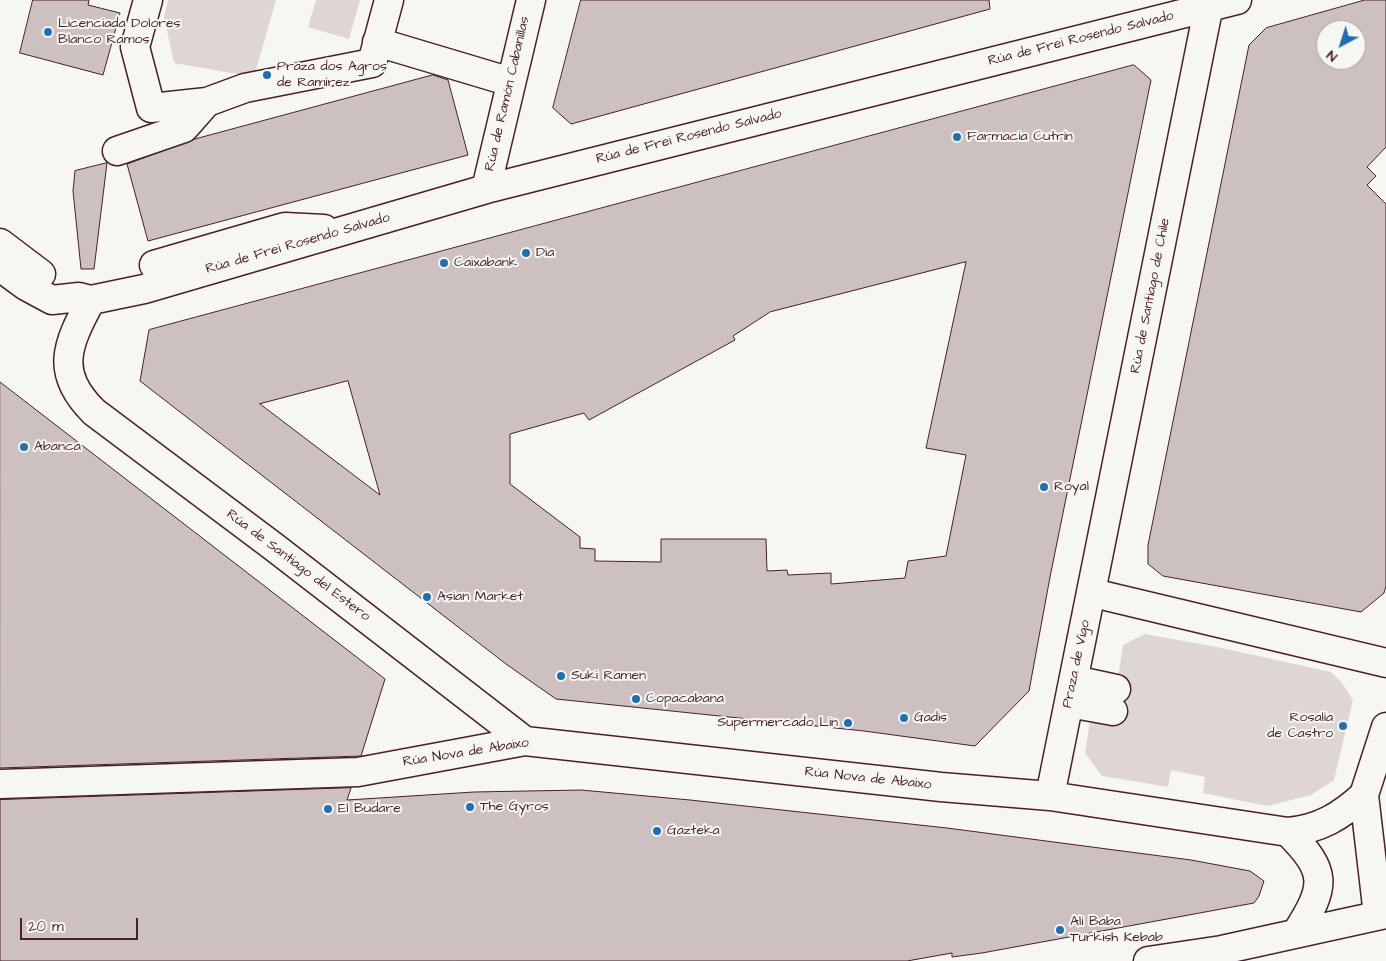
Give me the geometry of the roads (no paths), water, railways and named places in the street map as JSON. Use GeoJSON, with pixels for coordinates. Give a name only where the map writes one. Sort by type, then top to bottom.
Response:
{"type":"FeatureCollection","features":[{"type":"Feature","properties":{"kind":"street"},"geometry":{"type":"LineString","coordinates":[[148,0],[135,47],[151,108],[207,102],[245,88],[372,63],[389,0]]}},
{"type":"Feature","properties":{"kind":"street","name":"Rúa de Ramón Cabanillas"},"geometry":{"type":"LineString","coordinates":[[486,189],[531,0]]}},
{"type":"Feature","properties":{"kind":"street","name":"Rúa de Frei Rosendo Salvado"},"geometry":{"type":"LineString","coordinates":[[0,268],[26,286],[52,300],[85,299],[149,277],[347,230],[486,189],[1209,4],[1237,0]]}},
{"type":"Feature","properties":{"kind":"street","name":"Rúa de Santiago de Chile"},"geometry":{"type":"LineString","coordinates":[[1093,593],[1209,4]]}},
{"type":"Feature","properties":{"kind":"street"},"geometry":{"type":"LineString","coordinates":[[377,42],[511,82]]}},
{"type":"Feature","properties":{"kind":"street"},"geometry":{"type":"LineString","coordinates":[[117,150],[184,128],[207,102]]}},
{"type":"Feature","properties":{"kind":"street"},"geometry":{"type":"LineString","coordinates":[[0,243],[36,271],[85,299]]}},
{"type":"Feature","properties":{"kind":"street","name":"Rúa de Santiago del Estero"},"geometry":{"type":"LineString","coordinates":[[85,299],[72,335],[68,370],[75,390],[94,412],[282,553],[524,740]]}},
{"type":"Feature","properties":{"kind":"street"},"geometry":{"type":"LineString","coordinates":[[1093,593],[1386,663]]}},
{"type":"Feature","properties":{"kind":"street","name":"Praza de Vigo"},"geometry":{"type":"LineString","coordinates":[[1050,796],[1093,593]]}},
{"type":"Feature","properties":{"kind":"street"},"geometry":{"type":"LineString","coordinates":[[1072,691],[1114,700]]}},
{"type":"Feature","properties":{"kind":"street"},"geometry":{"type":"LineString","coordinates":[[1148,961],[1222,950],[1382,914],[1364,795],[1386,726]]}},
{"type":"Feature","properties":{"kind":"street","name":"Rúa Nova de Abaixo"},"geometry":{"type":"LineString","coordinates":[[0,784],[358,772],[524,740],[941,787],[1050,796]]}},
{"type":"Feature","properties":{"kind":"street"},"geometry":{"type":"LineString","coordinates":[[1050,796],[1288,832],[1307,830],[1328,822],[1364,795]]}},
{"type":"Feature","properties":{"kind":"street"},"geometry":{"type":"LineString","coordinates":[[1288,832],[1306,850],[1318,870],[1318,893],[1297,932]]}},
{"type":"Feature","properties":{"kind":"place","name":"Licenciada Dolores Blanco Ramos"},"geometry":{"type":"Point","coordinates":[48,32]}},
{"type":"Feature","properties":{"kind":"place","name":"Praza dos Agros de Ramírez"},"geometry":{"type":"Point","coordinates":[267,75]}},
{"type":"Feature","properties":{"kind":"place","name":"Farmacia Cutrín"},"geometry":{"type":"Point","coordinates":[957,137]}},
{"type":"Feature","properties":{"kind":"place","name":"Dia"},"geometry":{"type":"Point","coordinates":[526,253]}},
{"type":"Feature","properties":{"kind":"place","name":"Caixabank"},"geometry":{"type":"Point","coordinates":[444,263]}},
{"type":"Feature","properties":{"kind":"place","name":"Abanca"},"geometry":{"type":"Point","coordinates":[24,447]}},
{"type":"Feature","properties":{"kind":"place","name":"Royal"},"geometry":{"type":"Point","coordinates":[1044,487]}},
{"type":"Feature","properties":{"kind":"place","name":"Asian Market"},"geometry":{"type":"Point","coordinates":[427,597]}},
{"type":"Feature","properties":{"kind":"place","name":"Suki Ramen"},"geometry":{"type":"Point","coordinates":[561,676]}},
{"type":"Feature","properties":{"kind":"place","name":"Copacabana"},"geometry":{"type":"Point","coordinates":[636,699]}},
{"type":"Feature","properties":{"kind":"place","name":"Gadis"},"geometry":{"type":"Point","coordinates":[904,718]}},
{"type":"Feature","properties":{"kind":"place","name":"Supermercado Lin"},"geometry":{"type":"Point","coordinates":[848,723]}},
{"type":"Feature","properties":{"kind":"place","name":"Rosalía de Castro"},"geometry":{"type":"Point","coordinates":[1343,726]}},
{"type":"Feature","properties":{"kind":"place","name":"The Gyros"},"geometry":{"type":"Point","coordinates":[470,807]}},
{"type":"Feature","properties":{"kind":"place","name":"El Budare"},"geometry":{"type":"Point","coordinates":[328,809]}},
{"type":"Feature","properties":{"kind":"place","name":"Gazteka"},"geometry":{"type":"Point","coordinates":[657,831]}},
{"type":"Feature","properties":{"kind":"place","name":"Ali Baba Turkish Kebab"},"geometry":{"type":"Point","coordinates":[1060,930]}}]}
